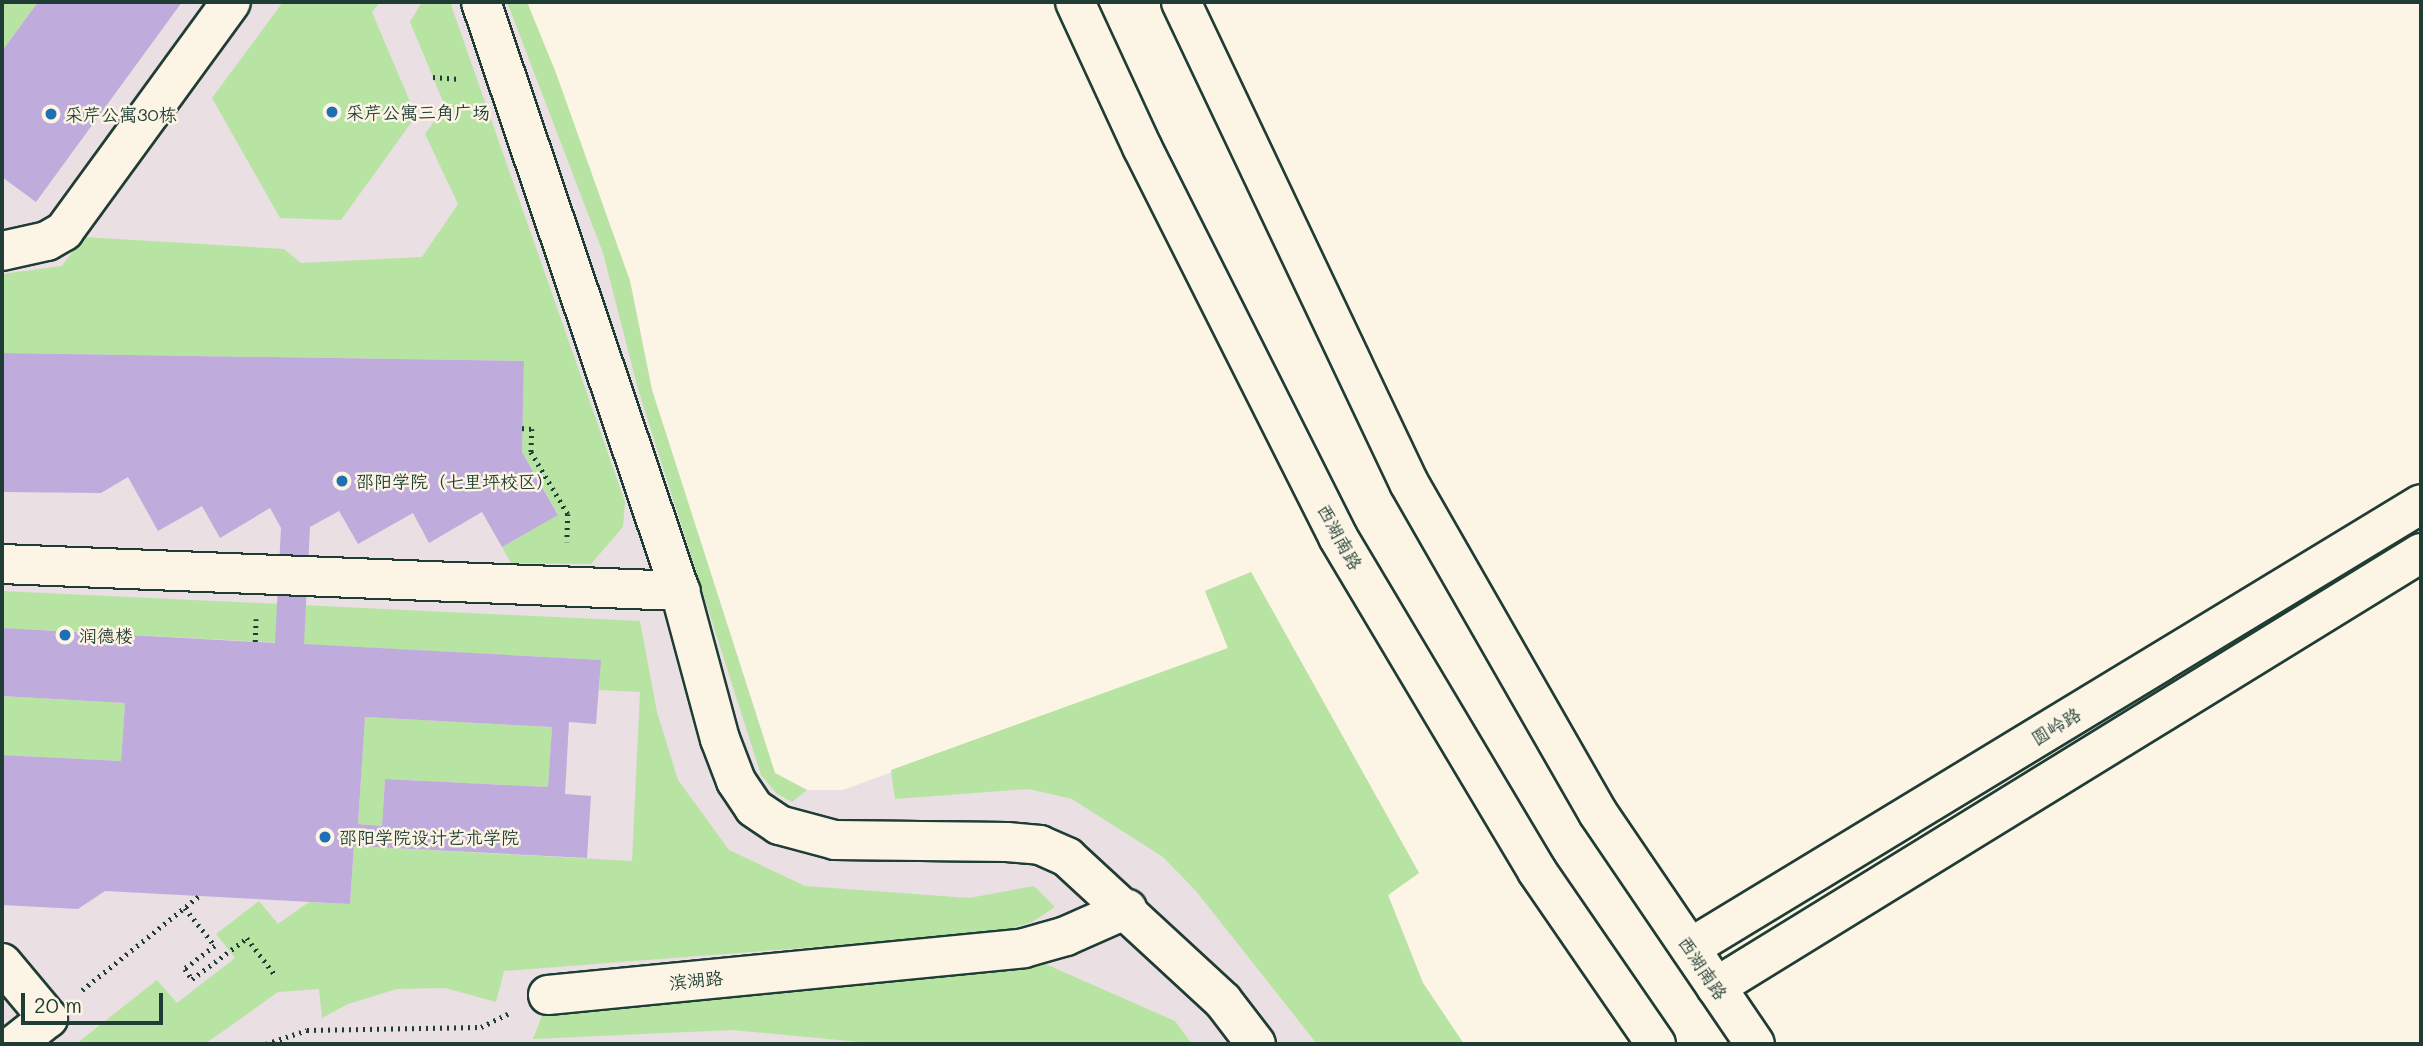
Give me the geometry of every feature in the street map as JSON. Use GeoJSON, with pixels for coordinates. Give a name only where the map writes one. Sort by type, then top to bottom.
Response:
{"type":"FeatureCollection","features":[{"type":"Feature","properties":{"kind":"main road"},"geometry":{"type":"LineString","coordinates":[[2,251],[47,241],[64,231],[231,2]]}},
{"type":"Feature","properties":{"kind":"main road"},"geometry":{"type":"LineString","coordinates":[[481,2],[680,591],[720,739],[736,781],[754,808],[779,825],[835,840],[1040,845],[1067,857],[1127,909],[1223,1001],[1256,1044]]}},
{"type":"Feature","properties":{"kind":"main road","name":"西湖南路"},"geometry":{"type":"LineString","coordinates":[[1075,2],[1142,147],[1338,537],[1538,871],[1656,1044]]}},
{"type":"Feature","properties":{"kind":"main road","name":"西湖南路"},"geometry":{"type":"LineString","coordinates":[[1181,2],[1409,483],[1598,813],[1755,1044]]}},
{"type":"Feature","properties":{"kind":"main road","name":"圆岭路"},"geometry":{"type":"LineString","coordinates":[[1690,948],[2421,503]]}},
{"type":"Feature","properties":{"kind":"main road"},"geometry":{"type":"LineString","coordinates":[[1716,986],[2421,553]]}},
{"type":"Feature","properties":{"kind":"main road"},"geometry":{"type":"LineString","coordinates":[[2,564],[680,591]]}},
{"type":"Feature","properties":{"kind":"main road","name":"滨湖路"},"geometry":{"type":"LineString","coordinates":[[548,995],[1024,948],[1066,936],[1127,909]]}},
{"type":"Feature","properties":{"kind":"main road"},"geometry":{"type":"LineString","coordinates":[[2,963],[48,1018],[15,1044]]}},
{"type":"Feature","properties":{"kind":"path"},"geometry":{"type":"LineString","coordinates":[[433,77],[467,80]]}},
{"type":"Feature","properties":{"kind":"path"},"geometry":{"type":"LineString","coordinates":[[522,428],[532,429],[531,452],[568,514],[565,587]]}},
{"type":"Feature","properties":{"kind":"path"},"geometry":{"type":"LineString","coordinates":[[73,998],[199,896]]}},
{"type":"Feature","properties":{"kind":"path"},"geometry":{"type":"LineString","coordinates":[[185,908],[215,946],[184,969],[192,979],[247,938],[275,975]]}},
{"type":"Feature","properties":{"kind":"path"},"geometry":{"type":"LineString","coordinates":[[266,1044],[307,1030],[481,1027],[548,995]]}},
{"type":"Feature","properties":{"kind":"shaded area","name":"邵阳学院（七里坪校区）"},"geometry":{"type":"Polygon","coordinates":[[[2,2],[527,2],[630,281],[652,390],[775,773],[807,790],[843,790],[1228,648],[1205,591],[1251,572],[1419,873],[1388,895],[1423,983],[1464,1044],[2,1044],[2,2]]]}},
{"type":"Feature","properties":{"kind":"green space"},"geometry":{"type":"Polygon","coordinates":[[[2,2],[38,2],[2,51],[2,2]]]}},
{"type":"Feature","properties":{"kind":"green space"},"geometry":{"type":"Polygon","coordinates":[[[283,2],[380,2],[372,12],[416,116],[341,220],[280,218],[212,98],[283,2]]]}},
{"type":"Feature","properties":{"kind":"green space"},"geometry":{"type":"Polygon","coordinates":[[[422,2],[450,2],[625,502],[623,527],[591,564],[511,563],[502,547],[558,514],[522,452],[524,361],[2,353],[2,274],[62,266],[83,237],[284,249],[301,263],[422,257],[458,204],[425,134],[445,106],[410,22],[422,2]]]}},
{"type":"Feature","properties":{"kind":"green space"},"geometry":{"type":"Polygon","coordinates":[[[507,2],[527,2],[556,73],[630,281],[652,390],[775,773],[807,790],[792,802],[777,794],[761,775],[638,389],[603,253],[507,2]]]}},
{"type":"Feature","properties":{"kind":"green space"},"geometry":{"type":"Polygon","coordinates":[[[1251,572],[1419,873],[1388,895],[1423,983],[1464,1044],[1317,1044],[1196,891],[1163,857],[1072,799],[1029,789],[895,799],[891,770],[1228,648],[1205,591],[1251,572]]]}},
{"type":"Feature","properties":{"kind":"green space"},"geometry":{"type":"Polygon","coordinates":[[[2,591],[640,621],[657,712],[678,780],[729,850],[805,886],[969,898],[1034,886],[1055,907],[1032,922],[997,933],[504,971],[496,1002],[445,988],[397,989],[348,1004],[322,1018],[319,989],[278,992],[205,1044],[76,1044],[157,980],[177,1003],[235,958],[216,934],[259,901],[278,924],[309,902],[350,904],[354,846],[632,861],[640,692],[599,690],[600,660],[2,628],[2,591]]]}},
{"type":"Feature","properties":{"kind":"green space"},"geometry":{"type":"Polygon","coordinates":[[[2,696],[125,703],[121,761],[2,755],[2,696]]]}},
{"type":"Feature","properties":{"kind":"green space"},"geometry":{"type":"Polygon","coordinates":[[[365,717],[552,727],[548,787],[385,779],[382,826],[358,824],[365,717]]]}},
{"type":"Feature","properties":{"kind":"green space"},"geometry":{"type":"Polygon","coordinates":[[[1043,963],[1175,1021],[1192,1044],[881,1044],[732,1030],[533,1039],[545,1008],[1043,963]]]}},
{"type":"Feature","properties":{"kind":"building","name":"采芹公寓30栋"},"geometry":{"type":"Polygon","coordinates":[[[38,2],[182,2],[36,202],[2,177],[2,51],[38,2]]]}},
{"type":"Feature","properties":{"kind":"building","name":"润德楼"},"geometry":{"type":"Polygon","coordinates":[[[2,353],[524,361],[522,452],[558,515],[502,547],[482,512],[429,543],[413,513],[358,544],[339,511],[310,527],[304,644],[601,660],[596,724],[569,722],[565,794],[591,796],[587,858],[354,846],[350,904],[105,891],[78,909],[2,905],[2,755],[121,761],[125,703],[2,696],[2,628],[275,643],[281,528],[270,508],[220,538],[202,506],[158,531],[128,477],[101,493],[2,492],[2,353]],[[365,717],[358,824],[382,826],[385,779],[548,787],[552,727],[365,717]]]}},
{"type":"Feature","properties":{"kind":"place","name":"采芹公寓三角广场"},"geometry":{"type":"Point","coordinates":[332,112]}},
{"type":"Feature","properties":{"kind":"place","name":"采芹公寓30栋"},"geometry":{"type":"Point","coordinates":[51,114]}},
{"type":"Feature","properties":{"kind":"place","name":"邵阳学院（七里坪校区）"},"geometry":{"type":"Point","coordinates":[342,481]}},
{"type":"Feature","properties":{"kind":"place","name":"润德楼"},"geometry":{"type":"Point","coordinates":[65,635]}},
{"type":"Feature","properties":{"kind":"place","name":"邵阳学院设计艺术学院"},"geometry":{"type":"Point","coordinates":[325,837]}}]}
